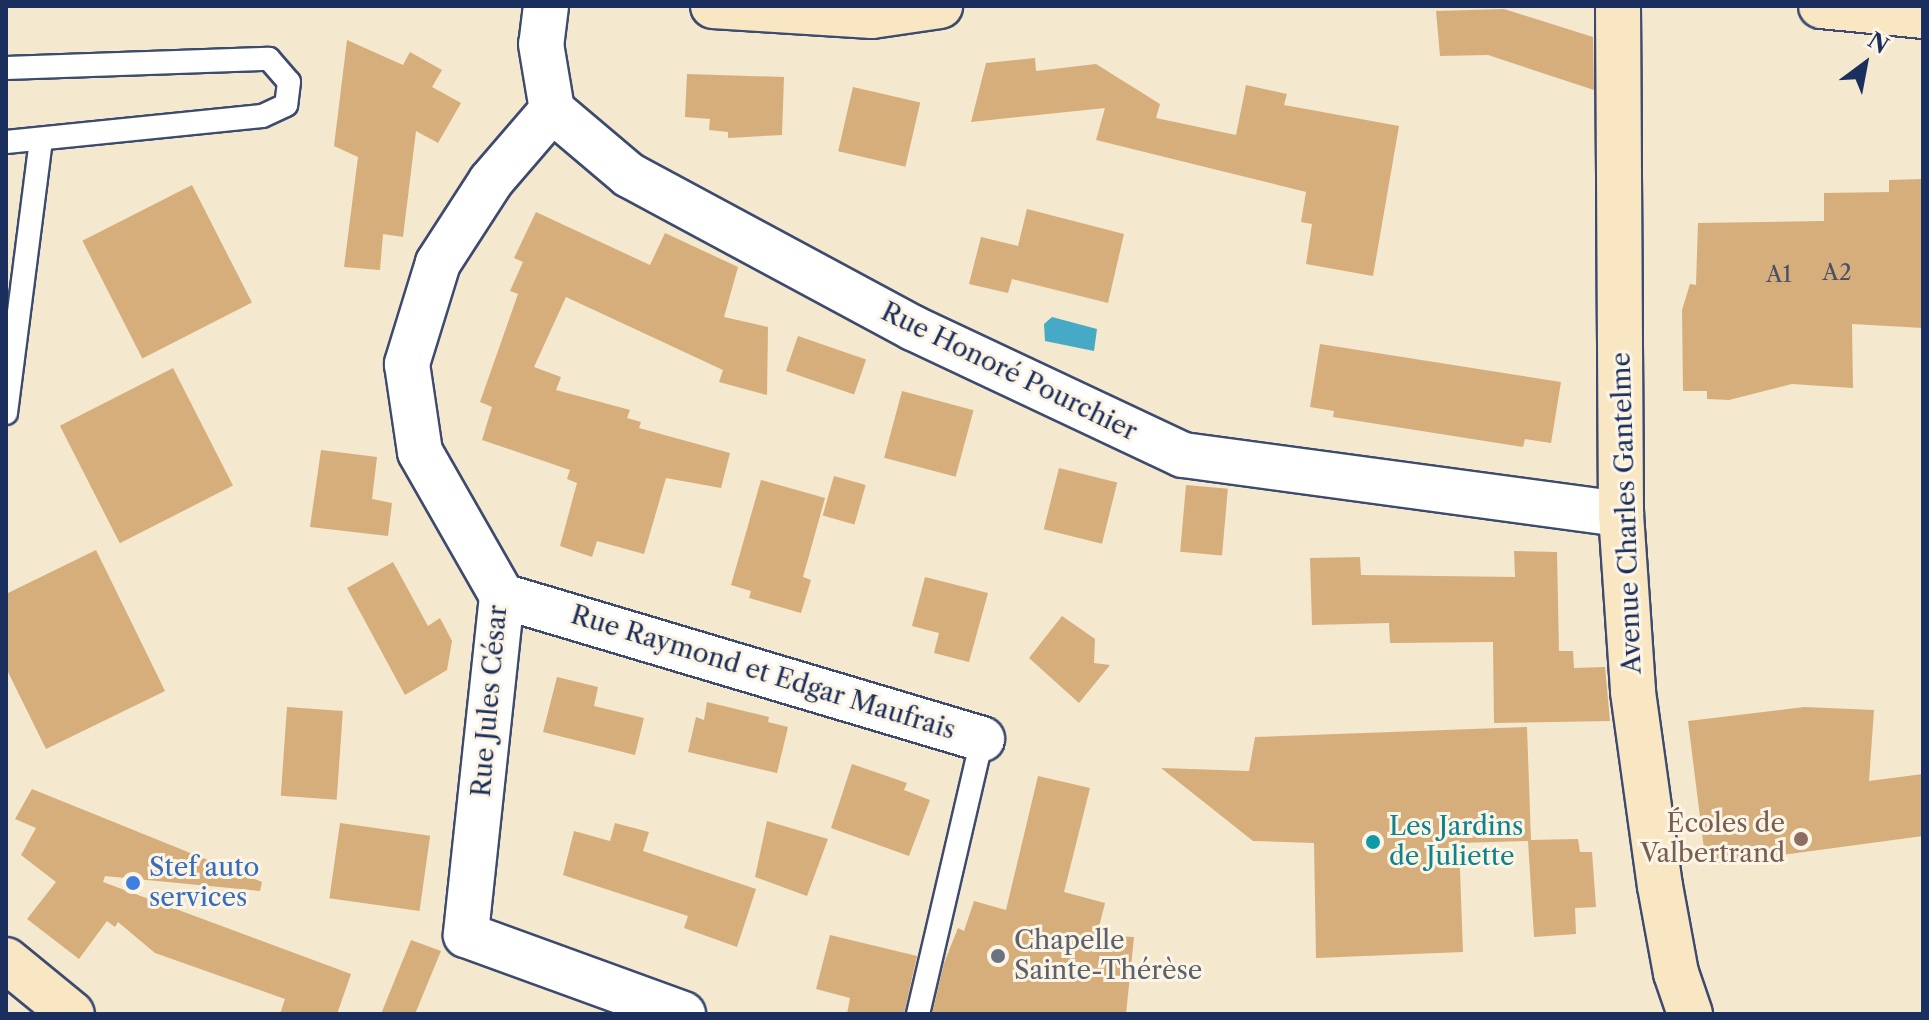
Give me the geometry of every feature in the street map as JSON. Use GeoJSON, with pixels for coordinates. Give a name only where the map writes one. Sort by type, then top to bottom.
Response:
{"type":"FeatureCollection","features":[{"type":"Feature","properties":{"kind":"street"},"geometry":{"type":"LineString","coordinates":[[546,6],[541,44],[552,110]]}},
{"type":"Feature","properties":{"kind":"street"},"geometry":{"type":"LineString","coordinates":[[713,6],[872,16],[940,6]]}},
{"type":"Feature","properties":{"kind":"street","name":"Avenue Charles Gantelme"},"geometry":{"type":"LineString","coordinates":[[1618,6],[1621,514],[1633,692],[1676,973],[1690,1014]]}},
{"type":"Feature","properties":{"kind":"street"},"geometry":{"type":"LineString","coordinates":[[1821,6],[1923,16]]}},
{"type":"Feature","properties":{"kind":"street","name":"Rue Honoré Pourchier"},"geometry":{"type":"LineString","coordinates":[[552,110],[629,175],[913,328],[1183,455],[1621,514]]}},
{"type":"Feature","properties":{"kind":"street","name":"Rue Jules César"},"geometry":{"type":"LineString","coordinates":[[552,110],[491,181],[438,263],[407,364],[420,452],[502,596],[466,935],[683,1014]]}},
{"type":"Feature","properties":{"kind":"street","name":"Rue Raymond et Edgar Maufrais"},"geometry":{"type":"LineString","coordinates":[[502,596],[982,739]]}},
{"type":"Feature","properties":{"kind":"street"},"geometry":{"type":"LineString","coordinates":[[6,960],[72,1014]]}},
{"type":"Feature","properties":{"kind":"lane"},"geometry":{"type":"LineString","coordinates":[[6,68],[269,59],[289,82],[286,105],[262,116],[6,142]]}},
{"type":"Feature","properties":{"kind":"lane"},"geometry":{"type":"LineString","coordinates":[[6,413],[41,140]]}},
{"type":"Feature","properties":{"kind":"lane","name":"Rue Raymond et Edgar Maufrais"},"geometry":{"type":"LineString","coordinates":[[918,1014],[982,739]]}},
{"type":"Feature","properties":{"kind":"water"},"geometry":{"type":"Polygon","coordinates":[[[1052,317],[1097,329],[1094,351],[1045,341],[1044,324],[1052,317]]]}},
{"type":"Feature","properties":{"kind":"building"},"geometry":{"type":"Polygon","coordinates":[[[1504,9],[1593,37],[1594,90],[1488,55],[1440,56],[1436,11],[1504,9]]]}},
{"type":"Feature","properties":{"kind":"building"},"geometry":{"type":"Polygon","coordinates":[[[347,40],[403,65],[410,52],[442,70],[432,87],[461,103],[438,143],[416,131],[403,237],[383,234],[380,270],[344,267],[358,157],[334,146],[347,40]]]}},
{"type":"Feature","properties":{"kind":"building"},"geometry":{"type":"Polygon","coordinates":[[[1035,58],[1036,71],[1096,64],[1160,104],[1156,118],[1236,135],[1246,85],[1287,94],[1284,105],[1399,126],[1373,276],[1306,264],[1312,224],[1301,222],[1306,192],[1096,140],[1105,108],[971,122],[986,63],[1035,58]]]}},
{"type":"Feature","properties":{"kind":"building"},"geometry":{"type":"Polygon","coordinates":[[[687,74],[784,77],[782,135],[728,138],[728,132],[709,130],[710,119],[685,117],[687,74]]]}},
{"type":"Feature","properties":{"kind":"building"},"geometry":{"type":"Polygon","coordinates":[[[853,87],[920,103],[905,167],[838,151],[853,87]]]}},
{"type":"Feature","properties":{"kind":"building"},"geometry":{"type":"Polygon","coordinates":[[[1923,179],[1923,328],[1852,324],[1853,388],[1792,384],[1729,400],[1707,399],[1707,391],[1683,391],[1682,310],[1690,284],[1696,285],[1698,223],[1824,221],[1824,193],[1889,192],[1889,180],[1923,179]]]}},
{"type":"Feature","properties":{"kind":"building"},"geometry":{"type":"Polygon","coordinates":[[[192,185],[252,303],[142,358],[82,241],[192,185]]]}},
{"type":"Feature","properties":{"kind":"building"},"geometry":{"type":"Polygon","coordinates":[[[1027,209],[1124,234],[1108,303],[1012,279],[1008,293],[969,284],[981,237],[1018,246],[1027,209]]]}},
{"type":"Feature","properties":{"kind":"building"},"geometry":{"type":"Polygon","coordinates":[[[536,212],[650,265],[665,233],[738,267],[724,317],[768,327],[767,395],[719,382],[723,370],[566,297],[534,367],[561,377],[556,390],[630,410],[627,418],[641,422],[639,428],[730,453],[721,488],[666,478],[644,554],[597,541],[592,557],[560,546],[577,483],[567,479],[570,470],[482,440],[492,407],[480,402],[518,294],[510,291],[523,262],[514,258],[536,212]]]}},
{"type":"Feature","properties":{"kind":"building"},"geometry":{"type":"Polygon","coordinates":[[[798,336],[866,359],[854,394],[786,371],[798,336]]]}},
{"type":"Feature","properties":{"kind":"building"},"geometry":{"type":"Polygon","coordinates":[[[1320,344],[1561,382],[1551,443],[1525,439],[1523,447],[1333,417],[1334,411],[1310,407],[1320,344]]]}},
{"type":"Feature","properties":{"kind":"building"},"geometry":{"type":"Polygon","coordinates":[[[173,368],[233,486],[120,543],[60,426],[173,368]]]}},
{"type":"Feature","properties":{"kind":"building"},"geometry":{"type":"Polygon","coordinates":[[[902,391],[973,410],[956,477],[884,458],[902,391]]]}},
{"type":"Feature","properties":{"kind":"building"},"geometry":{"type":"Polygon","coordinates":[[[321,450],[377,457],[372,499],[392,503],[388,536],[310,527],[321,450]]]}},
{"type":"Feature","properties":{"kind":"building"},"geometry":{"type":"Polygon","coordinates":[[[1059,468],[1117,483],[1102,544],[1044,529],[1059,468]]]}},
{"type":"Feature","properties":{"kind":"building"},"geometry":{"type":"Polygon","coordinates":[[[834,476],[866,485],[854,525],[823,515],[834,476]]]}},
{"type":"Feature","properties":{"kind":"building"},"geometry":{"type":"Polygon","coordinates":[[[761,480],[825,498],[803,577],[811,580],[801,613],[749,598],[751,591],[731,585],[761,480]]]}},
{"type":"Feature","properties":{"kind":"building"},"geometry":{"type":"Polygon","coordinates":[[[1186,485],[1228,489],[1222,555],[1180,552],[1186,485]]]}},
{"type":"Feature","properties":{"kind":"building"},"geometry":{"type":"Polygon","coordinates":[[[96,550],[165,691],[46,749],[6,668],[6,594],[96,550]]]}},
{"type":"Feature","properties":{"kind":"building"},"geometry":{"type":"Polygon","coordinates":[[[1514,551],[1557,552],[1559,651],[1573,651],[1574,668],[1605,667],[1610,721],[1494,723],[1493,642],[1390,643],[1389,623],[1312,625],[1310,558],[1360,557],[1361,575],[1515,577],[1514,551]]]}},
{"type":"Feature","properties":{"kind":"building"},"geometry":{"type":"Polygon","coordinates":[[[393,562],[428,626],[440,618],[452,641],[447,670],[405,695],[347,588],[393,562]]]}},
{"type":"Feature","properties":{"kind":"building"},"geometry":{"type":"Polygon","coordinates":[[[925,577],[988,593],[969,662],[934,653],[939,633],[912,626],[925,577]]]}},
{"type":"Feature","properties":{"kind":"building"},"geometry":{"type":"Polygon","coordinates":[[[1062,616],[1095,639],[1094,663],[1110,665],[1079,703],[1029,658],[1062,616]]]}},
{"type":"Feature","properties":{"kind":"building"},"geometry":{"type":"Polygon","coordinates":[[[557,677],[598,687],[594,706],[644,718],[635,755],[543,732],[557,677]]]}},
{"type":"Feature","properties":{"kind":"building"},"geometry":{"type":"Polygon","coordinates":[[[707,702],[769,717],[768,722],[788,727],[777,773],[688,752],[696,717],[704,720],[707,702]]]}},
{"type":"Feature","properties":{"kind":"building"},"geometry":{"type":"Polygon","coordinates":[[[287,707],[343,711],[337,800],[281,796],[287,707]]]}},
{"type":"Feature","properties":{"kind":"building"},"geometry":{"type":"Polygon","coordinates":[[[1804,707],[1874,710],[1869,781],[1923,774],[1923,836],[1706,865],[1688,721],[1804,707]]]}},
{"type":"Feature","properties":{"kind":"building"},"geometry":{"type":"Polygon","coordinates":[[[1527,727],[1531,840],[1578,839],[1580,852],[1592,852],[1596,907],[1575,908],[1576,934],[1534,937],[1528,841],[1459,843],[1463,952],[1316,958],[1314,843],[1253,841],[1161,768],[1249,771],[1255,737],[1527,727]]]}},
{"type":"Feature","properties":{"kind":"building"},"geometry":{"type":"Polygon","coordinates":[[[852,764],[907,783],[904,790],[930,800],[909,856],[831,828],[852,764]]]}},
{"type":"Feature","properties":{"kind":"building"},"geometry":{"type":"Polygon","coordinates":[[[1038,776],[1090,788],[1064,892],[1105,903],[1097,935],[1134,937],[1126,1014],[932,1014],[944,963],[958,928],[964,931],[974,901],[1006,910],[1038,776]]]}},
{"type":"Feature","properties":{"kind":"building"},"geometry":{"type":"Polygon","coordinates":[[[32,789],[262,882],[260,891],[105,876],[103,882],[351,974],[337,1014],[280,1014],[285,999],[155,953],[118,922],[115,927],[107,921],[79,959],[27,919],[56,882],[21,855],[36,828],[15,819],[32,789]]]}},
{"type":"Feature","properties":{"kind":"building"},"geometry":{"type":"Polygon","coordinates":[[[767,821],[828,839],[807,896],[755,877],[767,821]]]}},
{"type":"Feature","properties":{"kind":"building"},"geometry":{"type":"Polygon","coordinates":[[[340,823],[430,836],[420,911],[329,898],[340,823]]]}},
{"type":"Feature","properties":{"kind":"building"},"geometry":{"type":"Polygon","coordinates":[[[615,823],[649,832],[643,851],[756,889],[737,947],[684,928],[688,916],[563,875],[574,831],[610,841],[615,823]]]}},
{"type":"Feature","properties":{"kind":"building"},"geometry":{"type":"Polygon","coordinates":[[[830,935],[917,956],[904,1014],[847,1014],[850,998],[816,989],[830,935]]]}},
{"type":"Feature","properties":{"kind":"building"},"geometry":{"type":"Polygon","coordinates":[[[411,940],[441,951],[415,1014],[381,1014],[411,940]]]}},
{"type":"Feature","properties":{"kind":"place","name":"Écoles de Valbertrand"},"geometry":{"type":"Point","coordinates":[1801,839]}},
{"type":"Feature","properties":{"kind":"place","name":"Les Jardins de Juliette"},"geometry":{"type":"Point","coordinates":[1373,842]}},
{"type":"Feature","properties":{"kind":"place","name":"Stef auto services"},"geometry":{"type":"Point","coordinates":[133,883]}},
{"type":"Feature","properties":{"kind":"place","name":"Chapelle Sainte-Thérèse"},"geometry":{"type":"Point","coordinates":[998,956]}}]}
